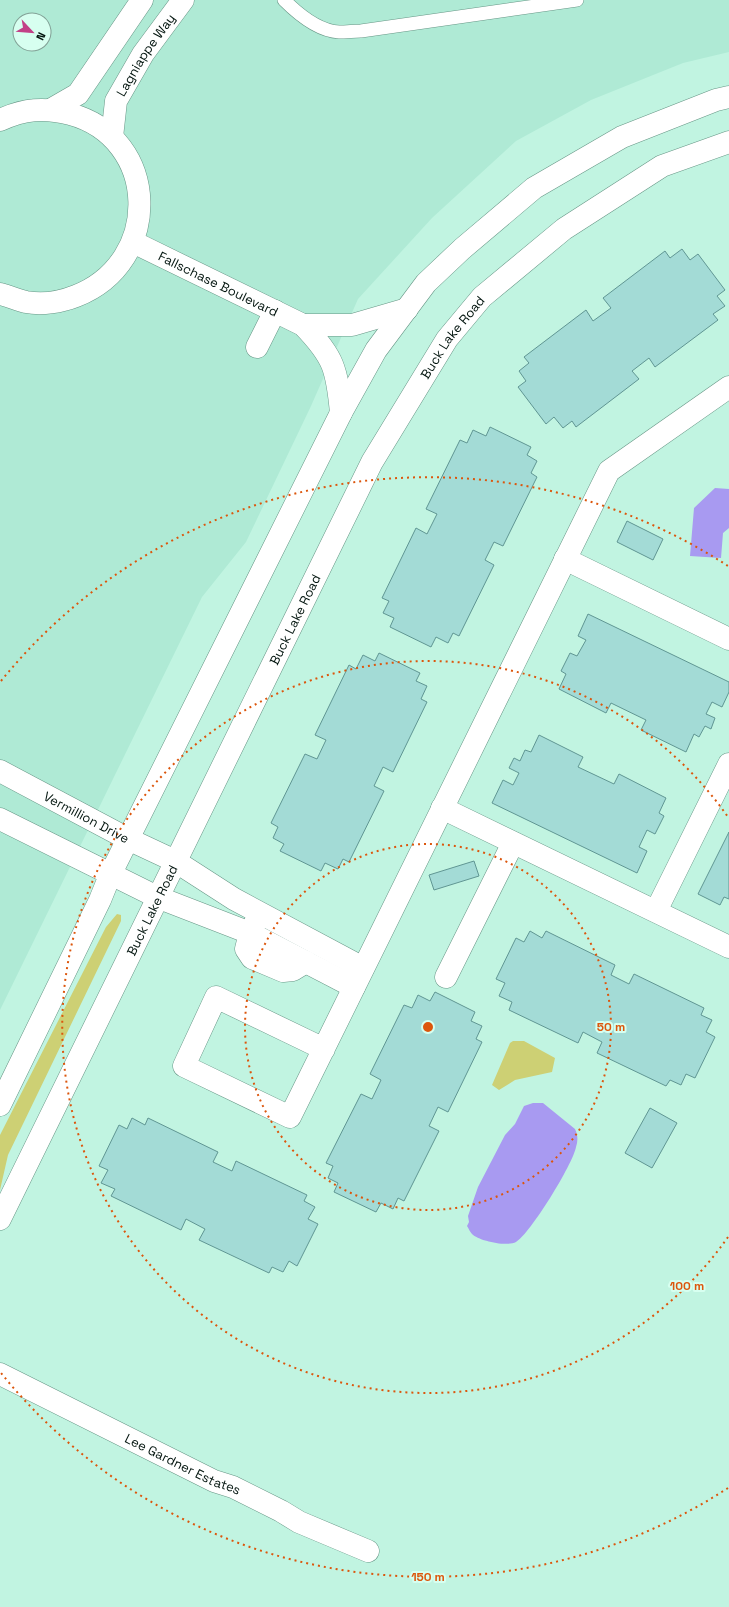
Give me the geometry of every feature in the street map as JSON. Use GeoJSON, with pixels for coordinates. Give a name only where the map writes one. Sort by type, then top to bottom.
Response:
{"type":"FeatureCollection","features":[{"type":"Feature","properties":{"kind":"street"},"geometry":{"type":"LineString","coordinates":[[52,109],[78,94],[142,0]]}},
{"type":"Feature","properties":{"kind":"street","name":"Lagniappe Way"},"geometry":{"type":"LineString","coordinates":[[112,137],[116,102],[143,54],[183,0]]}},
{"type":"Feature","properties":{"kind":"street"},"geometry":{"type":"LineString","coordinates":[[0,1105],[100,900],[111,873],[341,413],[376,350],[426,283],[534,188],[622,137],[716,100],[729,98]]}},
{"type":"Feature","properties":{"kind":"street"},"geometry":{"type":"LineString","coordinates":[[0,120],[18,112],[52,109],[84,118],[112,137],[132,165],[140,197],[137,231],[128,253],[118,267],[93,290],[61,302],[27,302],[0,294]]}},
{"type":"Feature","properties":{"kind":"street","name":"Buck Lake Road"},"geometry":{"type":"LineString","coordinates":[[0,1219],[372,462],[447,339],[482,297],[564,229],[662,166],[729,142]]}},
{"type":"Feature","properties":{"kind":"street","name":"Fallschase Boulevard"},"geometry":{"type":"LineString","coordinates":[[133,242],[303,325],[322,345],[332,361],[339,383],[341,413]]}},
{"type":"Feature","properties":{"kind":"street","name":"Fallschase Boulevard"},"geometry":{"type":"LineString","coordinates":[[303,325],[352,325],[407,309]]}},
{"type":"Feature","properties":{"kind":"street"},"geometry":{"type":"LineString","coordinates":[[258,347],[275,311]]}},
{"type":"Feature","properties":{"kind":"street"},"geometry":{"type":"LineString","coordinates":[[324,1049],[216,997],[184,1066],[290,1117],[324,1049],[442,808],[609,471],[729,387]]}},
{"type":"Feature","properties":{"kind":"street"},"geometry":{"type":"LineString","coordinates":[[565,559],[729,639]]}},
{"type":"Feature","properties":{"kind":"street"},"geometry":{"type":"LineString","coordinates":[[656,912],[729,764]]}},
{"type":"Feature","properties":{"kind":"street","name":"Vermillion Drive"},"geometry":{"type":"LineString","coordinates":[[0,771],[128,839],[175,861],[234,899],[260,912],[359,977]]}},
{"type":"Feature","properties":{"kind":"street"},"geometry":{"type":"LineString","coordinates":[[442,808],[729,947]]}},
{"type":"Feature","properties":{"kind":"street"},"geometry":{"type":"LineString","coordinates":[[0,819],[157,897],[250,933],[306,962],[359,977]]}},
{"type":"Feature","properties":{"kind":"street"},"geometry":{"type":"LineString","coordinates":[[446,977],[513,843]]}},
{"type":"Feature","properties":{"kind":"street"},"geometry":{"type":"LineString","coordinates":[[250,933],[260,912]]}},
{"type":"Feature","properties":{"kind":"street","name":"Lee Gardner Estates"},"geometry":{"type":"LineString","coordinates":[[0,1374],[214,1481],[233,1487],[274,1507],[299,1522],[368,1551]]}},
{"type":"Feature","properties":{"kind":"lane"},"geometry":{"type":"LineString","coordinates":[[284,0],[298,14],[320,26],[338,32],[361,31],[577,0]]}},
{"type":"Feature","properties":{"kind":"shaded area"},"geometry":{"type":"Polygon","coordinates":[[[0,0],[729,0],[729,52],[683,63],[591,100],[516,141],[432,218],[358,299],[311,406],[246,542],[202,597],[0,1010],[0,0]]]}},
{"type":"Feature","properties":{"kind":"shaded area"},"geometry":{"type":"Polygon","coordinates":[[[715,488],[729,489],[729,528],[723,533],[721,558],[690,556],[694,508],[715,488]]]}},
{"type":"Feature","properties":{"kind":"shaded area"},"geometry":{"type":"Polygon","coordinates":[[[533,1103],[543,1103],[575,1129],[577,1134],[577,1145],[573,1156],[550,1198],[531,1226],[516,1242],[500,1244],[476,1237],[467,1226],[469,1222],[468,1216],[478,1187],[505,1135],[515,1124],[524,1106],[533,1103]]]}},
{"type":"Feature","properties":{"kind":"green space"},"geometry":{"type":"Polygon","coordinates":[[[117,914],[121,915],[121,921],[8,1155],[0,1190],[0,1135],[106,927],[117,914]]]}},
{"type":"Feature","properties":{"kind":"green space"},"geometry":{"type":"Polygon","coordinates":[[[513,1041],[524,1041],[555,1058],[552,1072],[515,1080],[499,1090],[492,1085],[510,1043],[513,1041]]]}},
{"type":"Feature","properties":{"kind":"building"},"geometry":{"type":"Polygon","coordinates":[[[682,249],[690,260],[698,254],[725,290],[717,296],[725,306],[713,314],[718,320],[655,367],[649,358],[632,371],[639,379],[576,427],[572,421],[563,428],[554,417],[546,424],[518,387],[526,381],[519,371],[529,363],[524,357],[586,310],[593,321],[611,308],[603,298],[665,251],[670,258],[682,249]]]}},
{"type":"Feature","properties":{"kind":"building"},"geometry":{"type":"Polygon","coordinates":[[[490,427],[531,447],[527,455],[537,461],[531,473],[537,477],[503,546],[494,542],[485,560],[494,565],[459,636],[453,633],[448,643],[436,637],[431,647],[390,627],[394,618],[383,613],[389,601],[382,598],[416,528],[427,534],[437,514],[426,509],[460,440],[467,443],[473,430],[486,436],[490,427]]]}},
{"type":"Feature","properties":{"kind":"building"},"geometry":{"type":"Polygon","coordinates":[[[627,521],[663,539],[653,560],[617,542],[627,521]]]}},
{"type":"Feature","properties":{"kind":"building"},"geometry":{"type":"Polygon","coordinates":[[[588,614],[729,682],[729,692],[722,707],[712,702],[706,714],[715,718],[711,729],[705,726],[699,737],[694,734],[686,752],[641,730],[646,720],[611,703],[606,713],[559,689],[566,674],[561,671],[570,653],[577,656],[586,640],[578,636],[588,614]]]}},
{"type":"Feature","properties":{"kind":"building"},"geometry":{"type":"Polygon","coordinates":[[[379,653],[420,673],[416,681],[427,686],[421,699],[427,702],[393,772],[383,767],[374,786],[384,791],[349,862],[343,859],[338,869],[325,863],[321,871],[280,851],[284,844],[273,838],[278,827],[271,823],[305,754],[317,759],[326,740],[315,735],[349,665],[356,669],[363,655],[375,661],[379,653]]]}},
{"type":"Feature","properties":{"kind":"building"},"geometry":{"type":"Polygon","coordinates":[[[539,735],[583,757],[578,767],[614,784],[619,774],[666,798],[659,813],[664,816],[655,834],[647,830],[639,847],[647,851],[637,873],[492,803],[503,780],[513,785],[519,773],[509,768],[514,758],[520,761],[525,750],[531,752],[539,735]]]}},
{"type":"Feature","properties":{"kind":"building"},"geometry":{"type":"Polygon","coordinates":[[[729,832],[729,899],[724,897],[720,905],[698,894],[729,832]]]}},
{"type":"Feature","properties":{"kind":"building"},"geometry":{"type":"Polygon","coordinates":[[[474,861],[479,876],[434,890],[429,875],[474,861]]]}},
{"type":"Feature","properties":{"kind":"building"},"geometry":{"type":"Polygon","coordinates":[[[530,931],[542,938],[546,931],[615,965],[611,975],[629,984],[634,974],[704,1008],[701,1015],[712,1020],[706,1032],[715,1037],[695,1078],[686,1074],[681,1085],[670,1080],[666,1086],[597,1053],[602,1042],[583,1032],[578,1043],[509,1010],[512,1002],[499,996],[505,983],[496,979],[516,938],[524,942],[530,931]]]}},
{"type":"Feature","properties":{"kind":"building"},"geometry":{"type":"Polygon","coordinates":[[[435,992],[475,1012],[471,1021],[482,1026],[476,1039],[482,1042],[448,1112],[438,1107],[429,1126],[439,1131],[404,1201],[398,1198],[393,1209],[381,1203],[376,1212],[334,1192],[338,1183],[328,1178],[333,1166],[326,1163],[361,1094],[372,1099],[381,1080],[370,1074],[404,1005],[412,1008],[418,995],[430,1001],[435,992]]]}},
{"type":"Feature","properties":{"kind":"building"},"geometry":{"type":"Polygon","coordinates":[[[650,1108],[677,1123],[652,1168],[625,1153],[650,1108]]]}},
{"type":"Feature","properties":{"kind":"building"},"geometry":{"type":"Polygon","coordinates":[[[132,1118],[145,1125],[148,1118],[218,1152],[213,1162],[232,1171],[236,1161],[307,1195],[304,1201],[315,1207],[308,1219],[318,1224],[297,1266],[289,1261],[283,1272],[272,1267],[269,1273],[199,1240],[205,1229],[186,1219],[181,1230],[111,1196],[115,1189],[101,1183],[108,1170],[99,1166],[119,1125],[127,1129],[132,1118]]]}}]}
